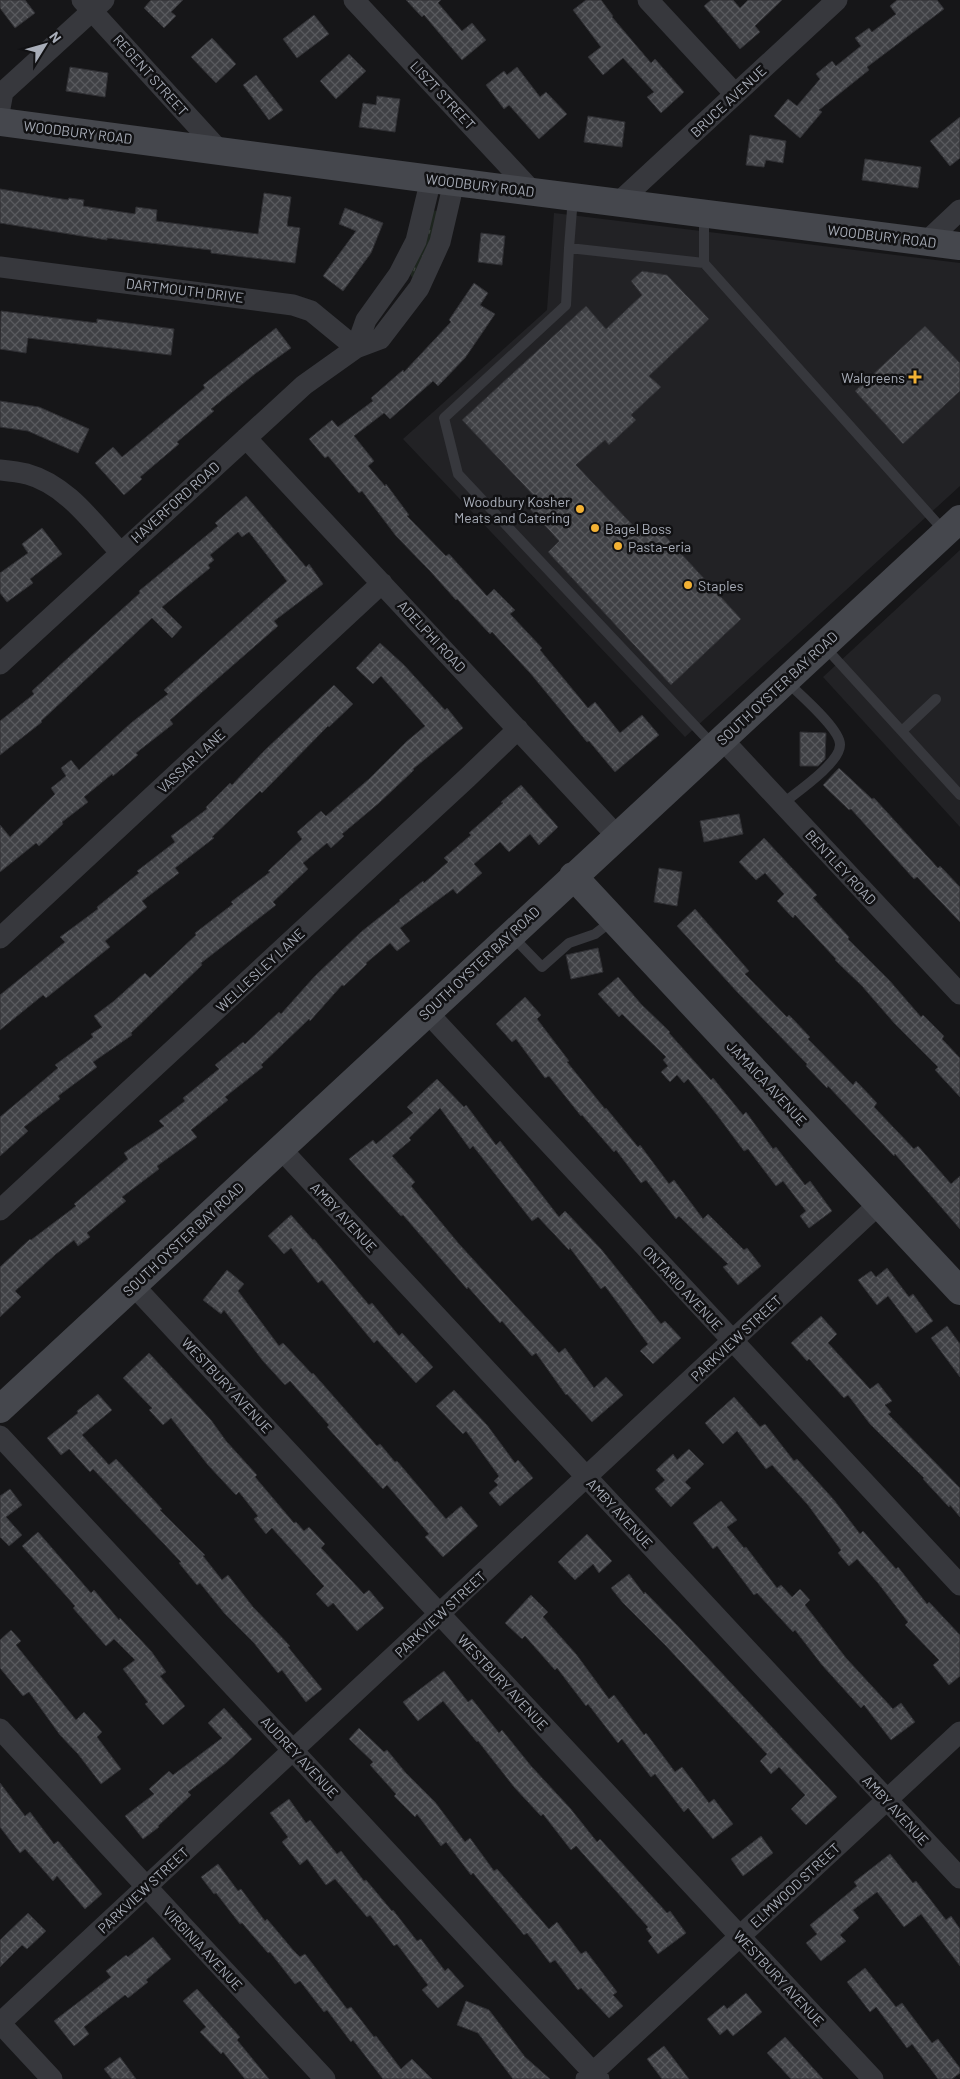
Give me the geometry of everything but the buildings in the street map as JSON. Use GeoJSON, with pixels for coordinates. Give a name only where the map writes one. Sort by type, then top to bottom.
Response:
{"type":"FeatureCollection","features":[{"type":"Feature","properties":{"kind":"main road","name":"WOODBURY ROAD"},"geometry":{"type":"LineString","coordinates":[[0,122],[443,181],[960,246]]}},
{"type":"Feature","properties":{"kind":"main road","name":"SOUTH OYSTER BAY ROAD"},"geometry":{"type":"LineString","coordinates":[[0,1409],[573,876],[953,526]]}},
{"type":"Feature","properties":{"kind":"main road","name":"JAMAICA AVENUE"},"geometry":{"type":"LineString","coordinates":[[573,876],[960,1291]]}},
{"type":"Feature","properties":{"kind":"street","name":"LISZT STREET"},"geometry":{"type":"LineString","coordinates":[[354,0],[532,191]]}},
{"type":"Feature","properties":{"kind":"street"},"geometry":{"type":"LineString","coordinates":[[648,0],[735,94]]}},
{"type":"Feature","properties":{"kind":"street","name":"BRUCE AVENUE"},"geometry":{"type":"LineString","coordinates":[[619,202],[837,0]]}},
{"type":"Feature","properties":{"kind":"street"},"geometry":{"type":"LineString","coordinates":[[0,108],[3,92],[93,4]]}},
{"type":"Feature","properties":{"kind":"street","name":"REGENT STREET"},"geometry":{"type":"LineString","coordinates":[[93,4],[220,151]]}},
{"type":"Feature","properties":{"kind":"street","name":"HAVERFORD ROAD"},"geometry":{"type":"LineString","coordinates":[[0,664],[304,385],[356,348],[380,339],[409,281],[416,241],[443,181]]}},
{"type":"Feature","properties":{"kind":"street"},"geometry":{"type":"LineString","coordinates":[[926,242],[960,210]]}},
{"type":"Feature","properties":{"kind":"street","name":"DARTMOUTH DRIVE"},"geometry":{"type":"LineString","coordinates":[[0,267],[293,305],[310,311],[335,329],[356,348]]}},
{"type":"Feature","properties":{"kind":"street","name":"ADELPHI ROAD"},"geometry":{"type":"LineString","coordinates":[[246,438],[617,836]]}},
{"type":"Feature","properties":{"kind":"street"},"geometry":{"type":"LineString","coordinates":[[0,470],[27,474],[51,484],[72,500],[120,552]]}},
{"type":"Feature","properties":{"kind":"street","name":"VASSAR LANE"},"geometry":{"type":"LineString","coordinates":[[0,938],[382,583]]}},
{"type":"Feature","properties":{"kind":"street","name":"WELLESLEY LANE"},"geometry":{"type":"LineString","coordinates":[[0,1210],[518,729]]}},
{"type":"Feature","properties":{"kind":"street","name":"BENTLEY ROAD"},"geometry":{"type":"LineString","coordinates":[[718,743],[782,804],[960,994]]}},
{"type":"Feature","properties":{"kind":"street","name":"ONTARIO AVENUE"},"geometry":{"type":"LineString","coordinates":[[427,1012],[960,1585]]}},
{"type":"Feature","properties":{"kind":"street","name":"AMBY AVENUE"},"geometry":{"type":"LineString","coordinates":[[280,1148],[960,1878]]}},
{"type":"Feature","properties":{"kind":"street","name":"PARKVIEW STREET"},"geometry":{"type":"LineString","coordinates":[[0,2023],[879,1204]]}},
{"type":"Feature","properties":{"kind":"street","name":"WESTBURY AVENUE"},"geometry":{"type":"LineString","coordinates":[[133,1284],[873,2079]]}},
{"type":"Feature","properties":{"kind":"street","name":"AUDREY AVENUE"},"geometry":{"type":"LineString","coordinates":[[0,1436],[293,1750],[593,2077]]}},
{"type":"Feature","properties":{"kind":"street","name":"VIRGINIA AVENUE"},"geometry":{"type":"LineString","coordinates":[[0,1729],[325,2079]]}},
{"type":"Feature","properties":{"kind":"street","name":"ELMWOOD STREET"},"geometry":{"type":"LineString","coordinates":[[593,2077],[740,1936],[960,1732]]}},
{"type":"Feature","properties":{"kind":"street"},"geometry":{"type":"LineString","coordinates":[[0,2023],[52,2079]]}},
{"type":"Feature","properties":{"kind":"lane"},"geometry":{"type":"LineString","coordinates":[[573,196],[566,305],[444,418],[458,474],[718,743]]}},
{"type":"Feature","properties":{"kind":"lane"},"geometry":{"type":"LineString","coordinates":[[704,213],[704,263]]}},
{"type":"Feature","properties":{"kind":"lane"},"geometry":{"type":"LineString","coordinates":[[569,248],[704,263],[953,526]]}},
{"type":"Feature","properties":{"kind":"lane"},"geometry":{"type":"LineString","coordinates":[[823,645],[960,795]]}},
{"type":"Feature","properties":{"kind":"lane"},"geometry":{"type":"LineString","coordinates":[[782,804],[831,763],[838,754],[840,743],[834,730],[785,680]]}},
{"type":"Feature","properties":{"kind":"lane"},"geometry":{"type":"LineString","coordinates":[[902,731],[936,698]]}},
{"type":"Feature","properties":{"kind":"lane"},"geometry":{"type":"LineString","coordinates":[[510,935],[542,968],[569,943],[594,934],[614,920]]}},
{"type":"Feature","properties":{"kind":"shaded area"},"geometry":{"type":"Polygon","coordinates":[[[554,213],[960,263],[960,486],[685,737],[403,439],[547,310],[554,213]]]}},
{"type":"Feature","properties":{"kind":"shaded area"},"geometry":{"type":"Polygon","coordinates":[[[960,550],[960,827],[823,677],[960,550]]]}},
{"type":"Feature","properties":{"kind":"green space"},"geometry":{"type":"Polygon","coordinates":[[[430,210],[437,211],[433,240],[414,278],[411,276],[411,272],[430,210]]]}},
{"type":"Feature","properties":{"kind":"place","name":"Walgreens"},"geometry":{"type":"Point","coordinates":[915,377]}},
{"type":"Feature","properties":{"kind":"place","name":"Woodbury Kosher Meats and Catering"},"geometry":{"type":"Point","coordinates":[580,509]}},
{"type":"Feature","properties":{"kind":"place","name":"Bagel Boss"},"geometry":{"type":"Point","coordinates":[595,528]}},
{"type":"Feature","properties":{"kind":"place","name":"Pasta-eria"},"geometry":{"type":"Point","coordinates":[618,546]}},
{"type":"Feature","properties":{"kind":"place","name":"Staples"},"geometry":{"type":"Point","coordinates":[688,585]}}]}
